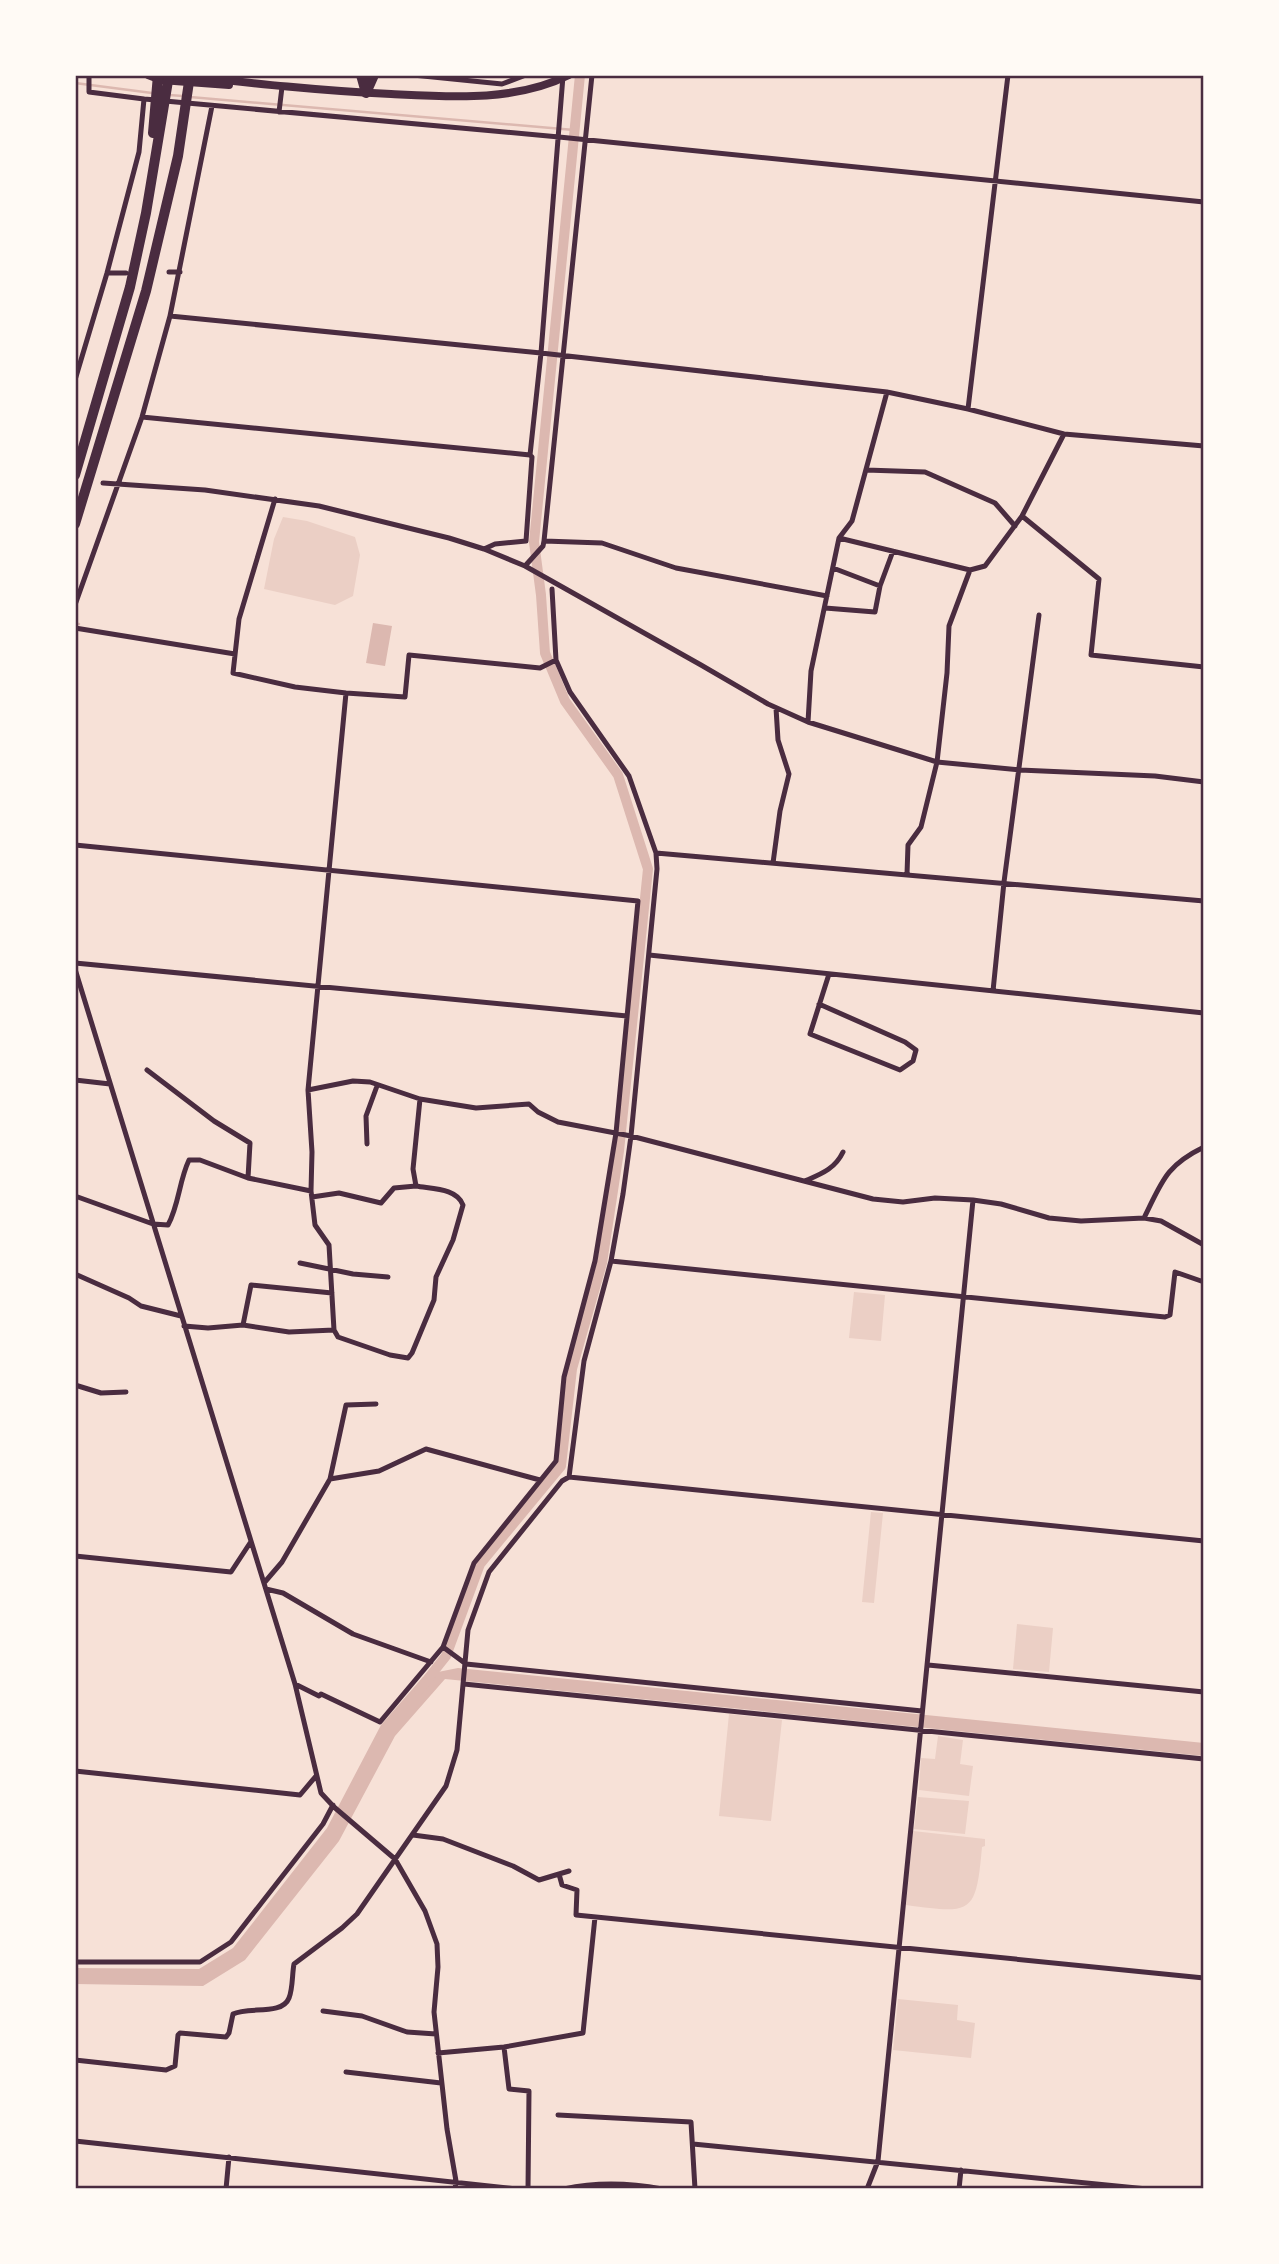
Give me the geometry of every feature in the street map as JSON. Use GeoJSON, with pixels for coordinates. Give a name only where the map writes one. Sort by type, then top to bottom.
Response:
{"type":"FeatureCollection","features":[{"type":"Feature","properties":{"kind":"highway"},"geometry":{"type":"LineString","coordinates":[[158,75],[159,112]]}},
{"type":"Feature","properties":{"kind":"highway"},"geometry":{"type":"LineString","coordinates":[[75,475],[130,287],[146,213],[159,112],[169,75]]}},
{"type":"Feature","properties":{"kind":"highway"},"geometry":{"type":"LineString","coordinates":[[75,524],[146,291],[178,156],[190,75]]}},
{"type":"Feature","properties":{"kind":"highway"},"geometry":{"type":"LineString","coordinates":[[360,75],[366,93]]}},
{"type":"Feature","properties":{"kind":"highway"},"geometry":{"type":"LineString","coordinates":[[366,93],[374,75]]}},
{"type":"Feature","properties":{"kind":"main road"},"geometry":{"type":"LineString","coordinates":[[148,75],[162,80],[211,85],[267,85]]}},
{"type":"Feature","properties":{"kind":"main road"},"geometry":{"type":"LineString","coordinates":[[179,75],[282,87],[470,97],[513,92],[565,76]]}},
{"type":"Feature","properties":{"kind":"street"},"geometry":{"type":"LineString","coordinates":[[89,75],[89,92],[144,99],[559,137],[1204,202]]}},
{"type":"Feature","properties":{"kind":"street"},"geometry":{"type":"LineString","coordinates":[[413,75],[502,83],[526,75]]}},
{"type":"Feature","properties":{"kind":"street"},"geometry":{"type":"LineString","coordinates":[[527,564],[543,547],[544,541],[592,75]]}},
{"type":"Feature","properties":{"kind":"street"},"geometry":{"type":"LineString","coordinates":[[968,409],[1008,75]]}},
{"type":"Feature","properties":{"kind":"street"},"geometry":{"type":"LineString","coordinates":[[484,549],[495,544],[526,541],[530,455],[565,76]]}},
{"type":"Feature","properties":{"kind":"street"},"geometry":{"type":"LineString","coordinates":[[279,112],[282,87]]}},
{"type":"Feature","properties":{"kind":"street"},"geometry":{"type":"LineString","coordinates":[[75,380],[139,152],[144,99]]}},
{"type":"Feature","properties":{"kind":"street"},"geometry":{"type":"LineString","coordinates":[[75,605],[142,417],[170,316],[212,106]]}},
{"type":"Feature","properties":{"kind":"street"},"geometry":{"type":"LineString","coordinates":[[169,272],[180,272]]}},
{"type":"Feature","properties":{"kind":"street"},"geometry":{"type":"LineString","coordinates":[[107,273],[126,273]]}},
{"type":"Feature","properties":{"kind":"street"},"geometry":{"type":"LineString","coordinates":[[170,316],[541,353],[887,392],[968,409],[1064,434],[1204,446]]}},
{"type":"Feature","properties":{"kind":"street"},"geometry":{"type":"LineString","coordinates":[[808,722],[811,671],[839,538],[852,521],[887,392]]}},
{"type":"Feature","properties":{"kind":"street"},"geometry":{"type":"LineString","coordinates":[[142,417],[530,455]]}},
{"type":"Feature","properties":{"kind":"street"},"geometry":{"type":"LineString","coordinates":[[839,538],[970,570],[985,566],[1022,516],[1064,434]]}},
{"type":"Feature","properties":{"kind":"street"},"geometry":{"type":"LineString","coordinates":[[866,470],[925,472],[995,503],[1015,526]]}},
{"type":"Feature","properties":{"kind":"street"},"geometry":{"type":"LineString","coordinates":[[103,483],[205,490],[319,506],[484,549],[527,564],[776,708],[808,722],[937,762],[1204,782]]}},
{"type":"Feature","properties":{"kind":"street"},"geometry":{"type":"LineString","coordinates":[[275,499],[239,620],[233,673],[295,687],[405,696],[410,655],[542,667],[555,661]]}},
{"type":"Feature","properties":{"kind":"street"},"geometry":{"type":"LineString","coordinates":[[1022,516],[1099,579],[1091,655],[1204,667]]}},
{"type":"Feature","properties":{"kind":"street"},"geometry":{"type":"LineString","coordinates":[[544,541],[602,543],[676,568],[827,596]]}},
{"type":"Feature","properties":{"kind":"street"},"geometry":{"type":"LineString","coordinates":[[825,608],[875,612],[880,586],[893,551]]}},
{"type":"Feature","properties":{"kind":"street"},"geometry":{"type":"LineString","coordinates":[[833,568],[880,586]]}},
{"type":"Feature","properties":{"kind":"street"},"geometry":{"type":"LineString","coordinates":[[907,874],[908,845],[921,827],[937,762],[947,673],[949,626],[970,570]]}},
{"type":"Feature","properties":{"kind":"street"},"geometry":{"type":"LineString","coordinates":[[552,589],[555,661],[570,692],[629,776],[656,853],[657,869],[631,1136],[611,1261],[583,1369],[569,1477]]}},
{"type":"Feature","properties":{"kind":"street"},"geometry":{"type":"LineString","coordinates":[[993,991],[1004,882],[1039,615]]}},
{"type":"Feature","properties":{"kind":"street"},"geometry":{"type":"LineString","coordinates":[[75,628],[235,654]]}},
{"type":"Feature","properties":{"kind":"street"},"geometry":{"type":"LineString","coordinates":[[75,1196],[153,1224],[168,1225],[174,1214],[184,1170],[189,1160],[200,1160],[248,1178],[312,1194],[339,1193],[381,1203],[394,1188],[416,1186],[453,1193],[463,1205],[453,1240],[436,1277],[434,1300],[412,1353],[408,1358],[390,1355],[338,1337],[334,1330],[329,1245],[315,1225],[312,1194],[308,1090],[346,693]]}},
{"type":"Feature","properties":{"kind":"street"},"geometry":{"type":"LineString","coordinates":[[773,863],[780,811],[789,774],[778,740],[776,708]]}},
{"type":"Feature","properties":{"kind":"street"},"geometry":{"type":"LineString","coordinates":[[75,845],[638,901],[616,1133],[595,1261],[564,1377],[556,1461],[474,1563],[443,1647],[380,1722],[295,1684]]}},
{"type":"Feature","properties":{"kind":"street"},"geometry":{"type":"LineString","coordinates":[[656,853],[1204,901]]}},
{"type":"Feature","properties":{"kind":"street"},"geometry":{"type":"LineString","coordinates":[[649,955],[1204,1013]]}},
{"type":"Feature","properties":{"kind":"street"},"geometry":{"type":"LineString","coordinates":[[75,963],[627,1016]]}},
{"type":"Feature","properties":{"kind":"street"},"geometry":{"type":"LineString","coordinates":[[75,969],[295,1684],[321,1793],[395,1859],[425,1911],[438,1944],[434,2012],[441,2083],[456,2181],[454,2189]]}},
{"type":"Feature","properties":{"kind":"street"},"geometry":{"type":"LineString","coordinates":[[819,1003],[905,1042],[916,1050],[913,1061],[900,1070],[810,1034],[819,1003],[829,974]]}},
{"type":"Feature","properties":{"kind":"street"},"geometry":{"type":"LineString","coordinates":[[147,1070],[214,1121],[250,1143],[248,1178]]}},
{"type":"Feature","properties":{"kind":"street"},"geometry":{"type":"LineString","coordinates":[[75,1080],[110,1084]]}},
{"type":"Feature","properties":{"kind":"street"},"geometry":{"type":"LineString","coordinates":[[308,1090],[353,1081],[420,1098],[476,1108],[529,1104],[558,1122],[631,1136],[873,1199],[903,1202],[935,1198],[974,1200],[1001,1203],[1049,1218],[1082,1222],[1144,1218],[1161,1222],[1204,1245]]}},
{"type":"Feature","properties":{"kind":"street"},"geometry":{"type":"LineString","coordinates":[[367,1144],[366,1116],[377,1086]]}},
{"type":"Feature","properties":{"kind":"street"},"geometry":{"type":"LineString","coordinates":[[416,1186],[412,1169],[420,1098]]}},
{"type":"Feature","properties":{"kind":"street"},"geometry":{"type":"LineString","coordinates":[[1144,1218],[1168,1171],[1189,1154],[1204,1147]]}},
{"type":"Feature","properties":{"kind":"street"},"geometry":{"type":"LineString","coordinates":[[805,1181],[838,1163],[842,1152]]}},
{"type":"Feature","properties":{"kind":"street"},"geometry":{"type":"LineString","coordinates":[[867,2189],[878,2161],[974,1200]]}},
{"type":"Feature","properties":{"kind":"street"},"geometry":{"type":"LineString","coordinates":[[611,1261],[1165,1317],[1170,1315],[1175,1272],[1204,1282]]}},
{"type":"Feature","properties":{"kind":"street"},"geometry":{"type":"LineString","coordinates":[[300,1263],[367,1277],[388,1276]]}},
{"type":"Feature","properties":{"kind":"street"},"geometry":{"type":"LineString","coordinates":[[75,1274],[129,1297],[141,1306],[181,1316]]}},
{"type":"Feature","properties":{"kind":"street"},"geometry":{"type":"LineString","coordinates":[[243,1325],[251,1284],[332,1293]]}},
{"type":"Feature","properties":{"kind":"street"},"geometry":{"type":"LineString","coordinates":[[184,1326],[208,1328],[243,1325],[289,1332],[334,1330]]}},
{"type":"Feature","properties":{"kind":"street"},"geometry":{"type":"LineString","coordinates":[[75,1385],[101,1393],[126,1392]]}},
{"type":"Feature","properties":{"kind":"street"},"geometry":{"type":"LineString","coordinates":[[265,1586],[330,1479],[345,1405],[376,1404]]}},
{"type":"Feature","properties":{"kind":"street"},"geometry":{"type":"LineString","coordinates":[[330,1479],[379,1471],[426,1449],[540,1480]]}},
{"type":"Feature","properties":{"kind":"street"},"geometry":{"type":"LineString","coordinates":[[75,2060],[172,2069],[175,2066],[180,2033],[226,2037],[233,2014],[241,2009],[265,2010],[283,2005],[289,1999],[293,1964],[357,1914],[446,1786],[457,1750],[468,1630],[489,1572],[562,1480],[569,1477],[1204,1541]]}},
{"type":"Feature","properties":{"kind":"street"},"geometry":{"type":"LineString","coordinates":[[75,1556],[231,1572],[250,1543]]}},
{"type":"Feature","properties":{"kind":"street"},"geometry":{"type":"LineString","coordinates":[[265,1586],[283,1593],[353,1633],[431,1662]]}},
{"type":"Feature","properties":{"kind":"street"},"geometry":{"type":"LineString","coordinates":[[443,1647],[466,1664],[922,1711]]}},
{"type":"Feature","properties":{"kind":"street"},"geometry":{"type":"LineString","coordinates":[[928,1665],[1204,1692]]}},
{"type":"Feature","properties":{"kind":"street"},"geometry":{"type":"LineString","coordinates":[[464,1685],[1204,1759]]}},
{"type":"Feature","properties":{"kind":"street"},"geometry":{"type":"LineString","coordinates":[[75,1771],[300,1795],[316,1776]]}},
{"type":"Feature","properties":{"kind":"street"},"geometry":{"type":"LineString","coordinates":[[75,1962],[200,1962],[231,1942],[323,1824],[333,1806]]}},
{"type":"Feature","properties":{"kind":"street"},"geometry":{"type":"LineString","coordinates":[[413,1835],[443,1839],[513,1866],[540,1880],[569,1871]]}},
{"type":"Feature","properties":{"kind":"street"},"geometry":{"type":"LineString","coordinates":[[559,1874],[562,1885],[577,1890],[576,1915],[1204,1978]]}},
{"type":"Feature","properties":{"kind":"street"},"geometry":{"type":"LineString","coordinates":[[438,2053],[504,2047],[583,2033],[595,1917]]}},
{"type":"Feature","properties":{"kind":"street"},"geometry":{"type":"LineString","coordinates":[[323,2011],[362,2016],[407,2032],[436,2034]]}},
{"type":"Feature","properties":{"kind":"street"},"geometry":{"type":"LineString","coordinates":[[504,2047],[509,2089],[529,2091],[528,2189]]}},
{"type":"Feature","properties":{"kind":"street"},"geometry":{"type":"LineString","coordinates":[[346,2072],[441,2083]]}},
{"type":"Feature","properties":{"kind":"street"},"geometry":{"type":"LineString","coordinates":[[558,2115],[691,2122],[695,2189]]}},
{"type":"Feature","properties":{"kind":"street"},"geometry":{"type":"LineString","coordinates":[[75,2141],[516,2189]]}},
{"type":"Feature","properties":{"kind":"street"},"geometry":{"type":"LineString","coordinates":[[693,2144],[1147,2189]]}},
{"type":"Feature","properties":{"kind":"street"},"geometry":{"type":"LineString","coordinates":[[226,2189],[229,2157]]}},
{"type":"Feature","properties":{"kind":"street"},"geometry":{"type":"LineString","coordinates":[[959,2189],[961,2170]]}},
{"type":"Feature","properties":{"kind":"street"},"geometry":{"type":"LineString","coordinates":[[564,2189],[581,2185],[631,2185],[663,2189]]}},
{"type":"Feature","properties":{"kind":"shaded area"},"geometry":{"type":"Polygon","coordinates":[[[283,517],[307,521],[355,537],[360,555],[353,596],[335,605],[264,589],[274,539],[283,517]]]}},
{"type":"Feature","properties":{"kind":"shaded area"},"geometry":{"type":"Polygon","coordinates":[[[373,623],[392,626],[385,666],[366,663],[373,623]]]}},
{"type":"Feature","properties":{"kind":"shaded area"},"geometry":{"type":"Polygon","coordinates":[[[854,1292],[885,1295],[881,1341],[849,1338],[854,1292]]]}},
{"type":"Feature","properties":{"kind":"shaded area"},"geometry":{"type":"Polygon","coordinates":[[[871,1512],[883,1513],[874,1603],[862,1602],[871,1512]]]}},
{"type":"Feature","properties":{"kind":"shaded area"},"geometry":{"type":"Polygon","coordinates":[[[1017,1624],[1053,1628],[1049,1672],[1013,1669],[1017,1624]]]}},
{"type":"Feature","properties":{"kind":"shaded area"},"geometry":{"type":"Polygon","coordinates":[[[458,1668],[1204,1743],[1204,1756],[445,1679],[395,1736],[339,1841],[245,1960],[203,1986],[75,1984],[75,1968],[199,1969],[233,1948],[327,1828],[381,1725],[423,1677],[430,1681],[438,1672],[458,1668]]]}},
{"type":"Feature","properties":{"kind":"shaded area"},"geometry":{"type":"Polygon","coordinates":[[[729,1714],[782,1720],[771,1821],[719,1816],[729,1714]]]}},
{"type":"Feature","properties":{"kind":"shaded area"},"geometry":{"type":"Polygon","coordinates":[[[938,1736],[963,1740],[960,1764],[973,1766],[969,1796],[919,1790],[921,1758],[935,1759],[938,1736]]]}},
{"type":"Feature","properties":{"kind":"shaded area"},"geometry":{"type":"Polygon","coordinates":[[[918,1797],[969,1801],[965,1834],[914,1829],[918,1797]]]}},
{"type":"Feature","properties":{"kind":"shaded area"},"geometry":{"type":"Polygon","coordinates":[[[913,1831],[985,1839],[977,1886],[973,1898],[966,1905],[957,1909],[945,1909],[906,1905],[913,1831]]]}},
{"type":"Feature","properties":{"kind":"shaded area"},"geometry":{"type":"Polygon","coordinates":[[[898,1999],[958,2005],[957,2020],[975,2023],[971,2058],[893,2050],[898,1999]]]}},
{"type":"Feature","properties":{"kind":"waterway"},"geometry":{"type":"LineString","coordinates":[[419,1690],[446,1656],[480,1564],[561,1466],[572,1369],[602,1263],[619,1151],[648,869],[618,775],[565,701],[545,653],[534,542],[580,75]]}},
{"type":"Feature","properties":{"kind":"waterway"},"geometry":{"type":"LineString","coordinates":[[75,83],[152,93]]}},
{"type":"Feature","properties":{"kind":"waterway"},"geometry":{"type":"LineString","coordinates":[[169,95],[183,96]]}},
{"type":"Feature","properties":{"kind":"waterway"},"geometry":{"type":"LineString","coordinates":[[190,97],[574,130]]}}]}
